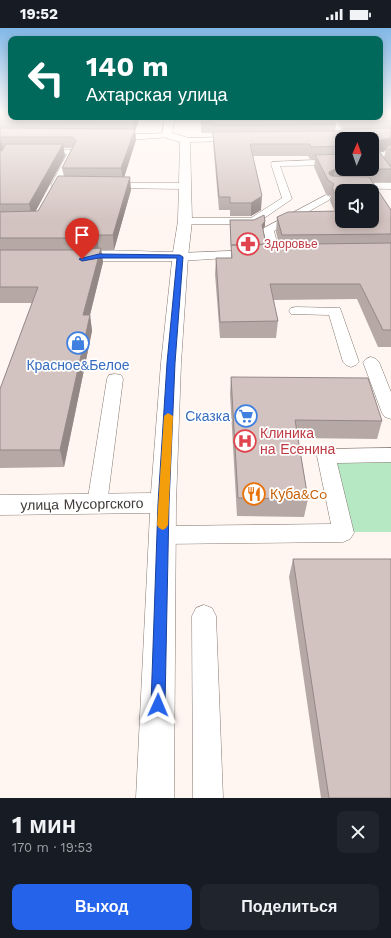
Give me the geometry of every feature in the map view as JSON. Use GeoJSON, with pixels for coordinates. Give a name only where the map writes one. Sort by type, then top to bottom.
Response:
{"type":"FeatureCollection","features":[{"type":"Feature","properties":{"kind":"street"},"geometry":{"type":"LineString","coordinates":[[155,798],[163,519],[171,363],[180,257],[185,221],[185,149]]}},
{"type":"Feature","properties":{"kind":"street"},"geometry":{"type":"LineString","coordinates":[[60,259],[82,259],[99,256],[180,257]]}},
{"type":"Feature","properties":{"kind":"street","name":"улица Мусоргского"},"geometry":{"type":"LineString","coordinates":[[0,506],[97,504],[163,519]]}},
{"type":"Feature","properties":{"kind":"lane"},"geometry":{"type":"LineString","coordinates":[[390,149],[377,156],[391,176]]}},
{"type":"Feature","properties":{"kind":"lane"},"geometry":{"type":"LineString","coordinates":[[0,160],[6,152],[72,152],[54,188],[69,186]]}},
{"type":"Feature","properties":{"kind":"lane"},"geometry":{"type":"LineString","coordinates":[[185,221],[253,221],[286,199],[275,164],[335,162]]}},
{"type":"Feature","properties":{"kind":"lane"},"geometry":{"type":"LineString","coordinates":[[97,186],[185,186]]}},
{"type":"Feature","properties":{"kind":"lane"},"geometry":{"type":"LineString","coordinates":[[379,186],[391,186]]}},
{"type":"Feature","properties":{"kind":"lane"},"geometry":{"type":"LineString","coordinates":[[274,254],[268,230],[326,198]]}},
{"type":"Feature","properties":{"kind":"lane"},"geometry":{"type":"LineString","coordinates":[[180,257],[289,254]]}},
{"type":"Feature","properties":{"kind":"lane"},"geometry":{"type":"LineString","coordinates":[[296,311],[335,311],[351,362]]}},
{"type":"Feature","properties":{"kind":"lane"},"geometry":{"type":"LineString","coordinates":[[371,362],[391,413]]}},
{"type":"Feature","properties":{"kind":"lane"},"geometry":{"type":"LineString","coordinates":[[97,504],[115,379]]}},
{"type":"Feature","properties":{"kind":"lane"},"geometry":{"type":"LineString","coordinates":[[163,519],[343,533],[326,456],[391,455]]}},
{"type":"Feature","properties":{"kind":"lane"},"geometry":{"type":"LineString","coordinates":[[204,616],[208,798]]}},
{"type":"Feature","properties":{"kind":"green space"},"geometry":{"type":"Polygon","coordinates":[[[391,462],[391,532],[352,532],[334,463],[391,462]]]}},
{"type":"Feature","properties":{"kind":"building"},"geometry":{"type":"Polygon","coordinates":[[[3,149],[60,149],[29,204],[0,204],[0,151],[3,149]]]}},
{"type":"Feature","properties":{"kind":"building"},"geometry":{"type":"Polygon","coordinates":[[[72,149],[128,149],[121,168],[62,168],[72,149]]]}},
{"type":"Feature","properties":{"kind":"building"},"geometry":{"type":"Polygon","coordinates":[[[215,149],[251,149],[262,196],[251,203],[230,203],[230,197],[219,197],[215,149]]]}},
{"type":"Feature","properties":{"kind":"building"},"geometry":{"type":"Polygon","coordinates":[[[379,151],[391,167],[391,169],[379,169],[379,151]]]}},
{"type":"Feature","properties":{"kind":"building"},"geometry":{"type":"Polygon","coordinates":[[[335,154],[335,169],[329,172],[332,176],[369,177],[374,184],[335,184],[335,194],[332,188],[334,184],[328,180],[315,155],[335,154]]]}},
{"type":"Feature","properties":{"kind":"building"},"geometry":{"type":"Polygon","coordinates":[[[58,176],[130,177],[113,235],[97,235],[80,238],[0,238],[0,212],[38,211],[58,176]]]}},
{"type":"Feature","properties":{"kind":"building"},"geometry":{"type":"Polygon","coordinates":[[[379,192],[391,210],[391,234],[282,235],[277,217],[288,212],[335,211],[335,228],[379,228],[379,192]]]}},
{"type":"Feature","properties":{"kind":"building"},"geometry":{"type":"Polygon","coordinates":[[[264,215],[265,221],[262,225],[266,244],[231,245],[230,220],[254,220],[264,215]]]}},
{"type":"Feature","properties":{"kind":"building"},"geometry":{"type":"Polygon","coordinates":[[[391,243],[391,330],[383,330],[360,284],[270,284],[278,321],[220,322],[216,258],[232,258],[231,245],[391,243]]]}},
{"type":"Feature","properties":{"kind":"building"},"geometry":{"type":"Polygon","coordinates":[[[101,248],[83,315],[90,315],[60,450],[0,450],[0,389],[38,287],[0,287],[0,250],[80,250],[101,248]]]}},
{"type":"Feature","properties":{"kind":"building"},"geometry":{"type":"Polygon","coordinates":[[[231,377],[368,378],[382,421],[295,420],[308,499],[238,498],[231,377]]]}},
{"type":"Feature","properties":{"kind":"building"},"geometry":{"type":"Polygon","coordinates":[[[293,559],[391,559],[391,798],[329,798],[293,559]]]}},
{"type":"Feature","properties":{"kind":"slow traffic"},"geometry":{"type":"LineString","coordinates":[[163,525],[168,416]]}},
{"type":"Feature","properties":{"kind":"place","name":"Здоровье"},"geometry":{"type":"Point","coordinates":[248,244]}},
{"type":"Feature","properties":{"kind":"place","name":"Красное&Белое"},"geometry":{"type":"Point","coordinates":[78,343]}},
{"type":"Feature","properties":{"kind":"place","name":"Сказка"},"geometry":{"type":"Point","coordinates":[246,416]}},
{"type":"Feature","properties":{"kind":"place","name":"Клиника на Есенина"},"geometry":{"type":"Point","coordinates":[245,441]}},
{"type":"Feature","properties":{"kind":"place","name":"Куба&Co"},"geometry":{"type":"Point","coordinates":[254,494]}},
{"type":"Feature","properties":{"kind":"route"},"geometry":{"type":"LineString","coordinates":[[82,259],[99,256],[180,257],[171,363],[163,504],[158,705]]}}]}
